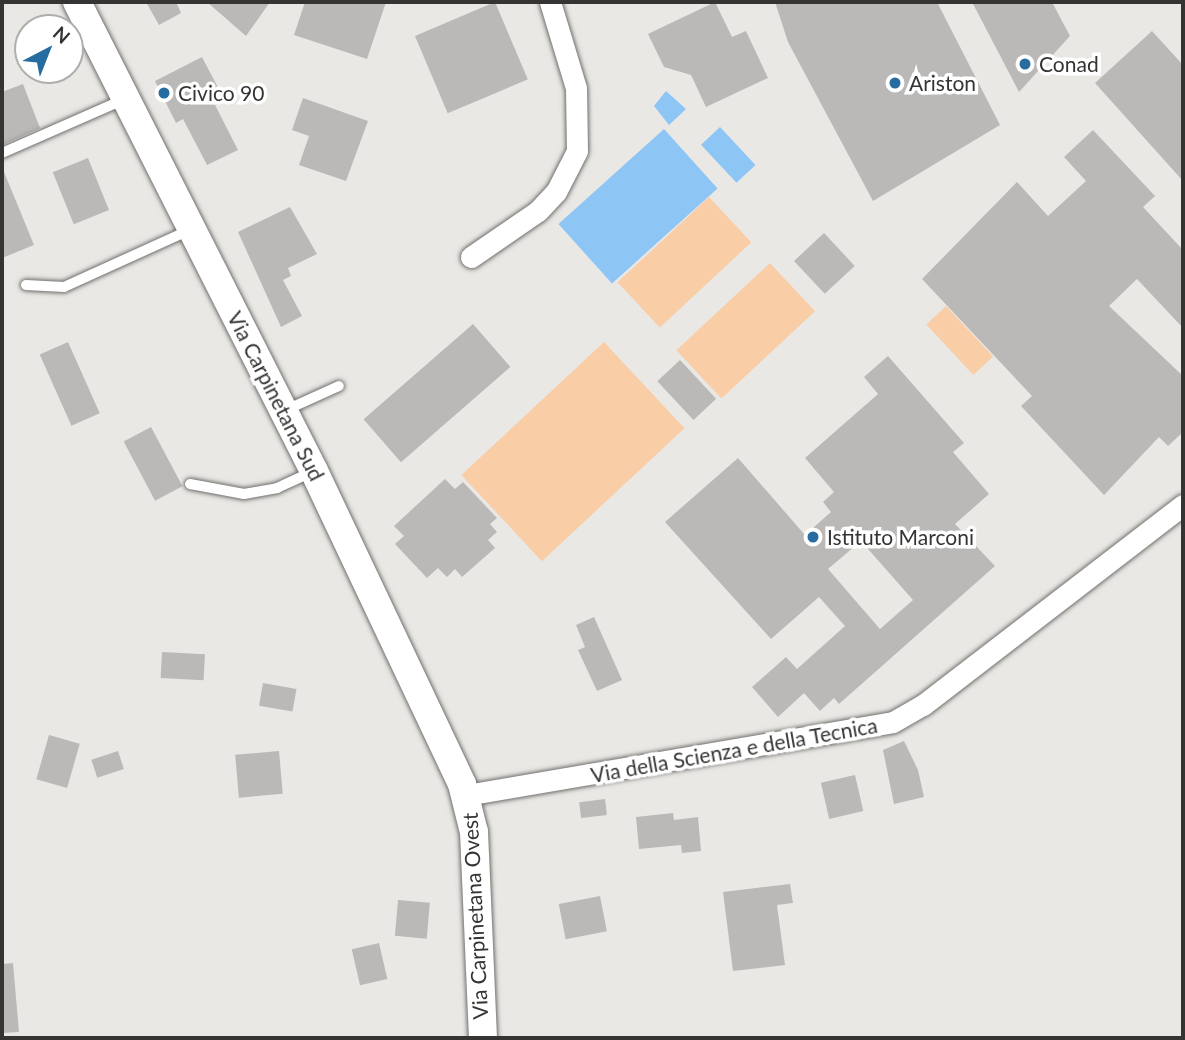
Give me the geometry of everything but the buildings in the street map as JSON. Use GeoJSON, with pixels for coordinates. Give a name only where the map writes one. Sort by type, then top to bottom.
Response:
{"type":"FeatureCollection","features":[{"type":"Feature","properties":{"kind":"main road","name":"Via Carpinetana Sud"},"geometry":{"type":"LineString","coordinates":[[77,2],[314,471],[466,795]]}},
{"type":"Feature","properties":{"kind":"main road","name":"Via Carpinetana Ovest"},"geometry":{"type":"LineString","coordinates":[[466,795],[474,832],[483,1038]]}},
{"type":"Feature","properties":{"kind":"street"},"geometry":{"type":"LineString","coordinates":[[471,257],[538,211],[556,192],[577,151],[576,88],[550,2]]}},
{"type":"Feature","properties":{"kind":"street","name":"Via della Scienza e della Tecnica"},"geometry":{"type":"LineString","coordinates":[[466,795],[875,728],[916,709],[1183,505]]}},
{"type":"Feature","properties":{"kind":"lane"},"geometry":{"type":"LineString","coordinates":[[2,153],[125,99]]}},
{"type":"Feature","properties":{"kind":"lane"},"geometry":{"type":"LineString","coordinates":[[26,285],[64,287],[192,229]]}},
{"type":"Feature","properties":{"kind":"lane"},"geometry":{"type":"LineString","coordinates":[[283,411],[339,386]]}},
{"type":"Feature","properties":{"kind":"lane"},"geometry":{"type":"LineString","coordinates":[[190,484],[244,494],[277,488],[314,471]]}},
{"type":"Feature","properties":{"kind":"shaded area"},"geometry":{"type":"Polygon","coordinates":[[[709,197],[751,242],[660,328],[618,282],[709,197]]]}},
{"type":"Feature","properties":{"kind":"shaded area"},"geometry":{"type":"Polygon","coordinates":[[[770,263],[815,311],[721,399],[676,350],[770,263]]]}},
{"type":"Feature","properties":{"kind":"shaded area"},"geometry":{"type":"Polygon","coordinates":[[[946,306],[993,356],[973,375],[926,324],[946,306]]]}},
{"type":"Feature","properties":{"kind":"shaded area"},"geometry":{"type":"Polygon","coordinates":[[[604,342],[684,428],[542,561],[461,475],[604,342]]]}},
{"type":"Feature","properties":{"kind":"water"},"geometry":{"type":"Polygon","coordinates":[[[666,91],[686,109],[669,125],[654,106],[666,91]]]}},
{"type":"Feature","properties":{"kind":"water"},"geometry":{"type":"Polygon","coordinates":[[[720,127],[755,165],[736,183],[701,145],[720,127]]]}},
{"type":"Feature","properties":{"kind":"water"},"geometry":{"type":"Polygon","coordinates":[[[664,129],[718,188],[612,283],[558,224],[664,129]]]}},
{"type":"Feature","properties":{"kind":"place","name":"Conad"},"geometry":{"type":"Point","coordinates":[1025,64]}},
{"type":"Feature","properties":{"kind":"place","name":"Ariston"},"geometry":{"type":"Point","coordinates":[895,83]}},
{"type":"Feature","properties":{"kind":"place","name":"Civico 90"},"geometry":{"type":"Point","coordinates":[164,93]}},
{"type":"Feature","properties":{"kind":"place","name":"Istituto Marconi"},"geometry":{"type":"Point","coordinates":[813,537]}}]}
